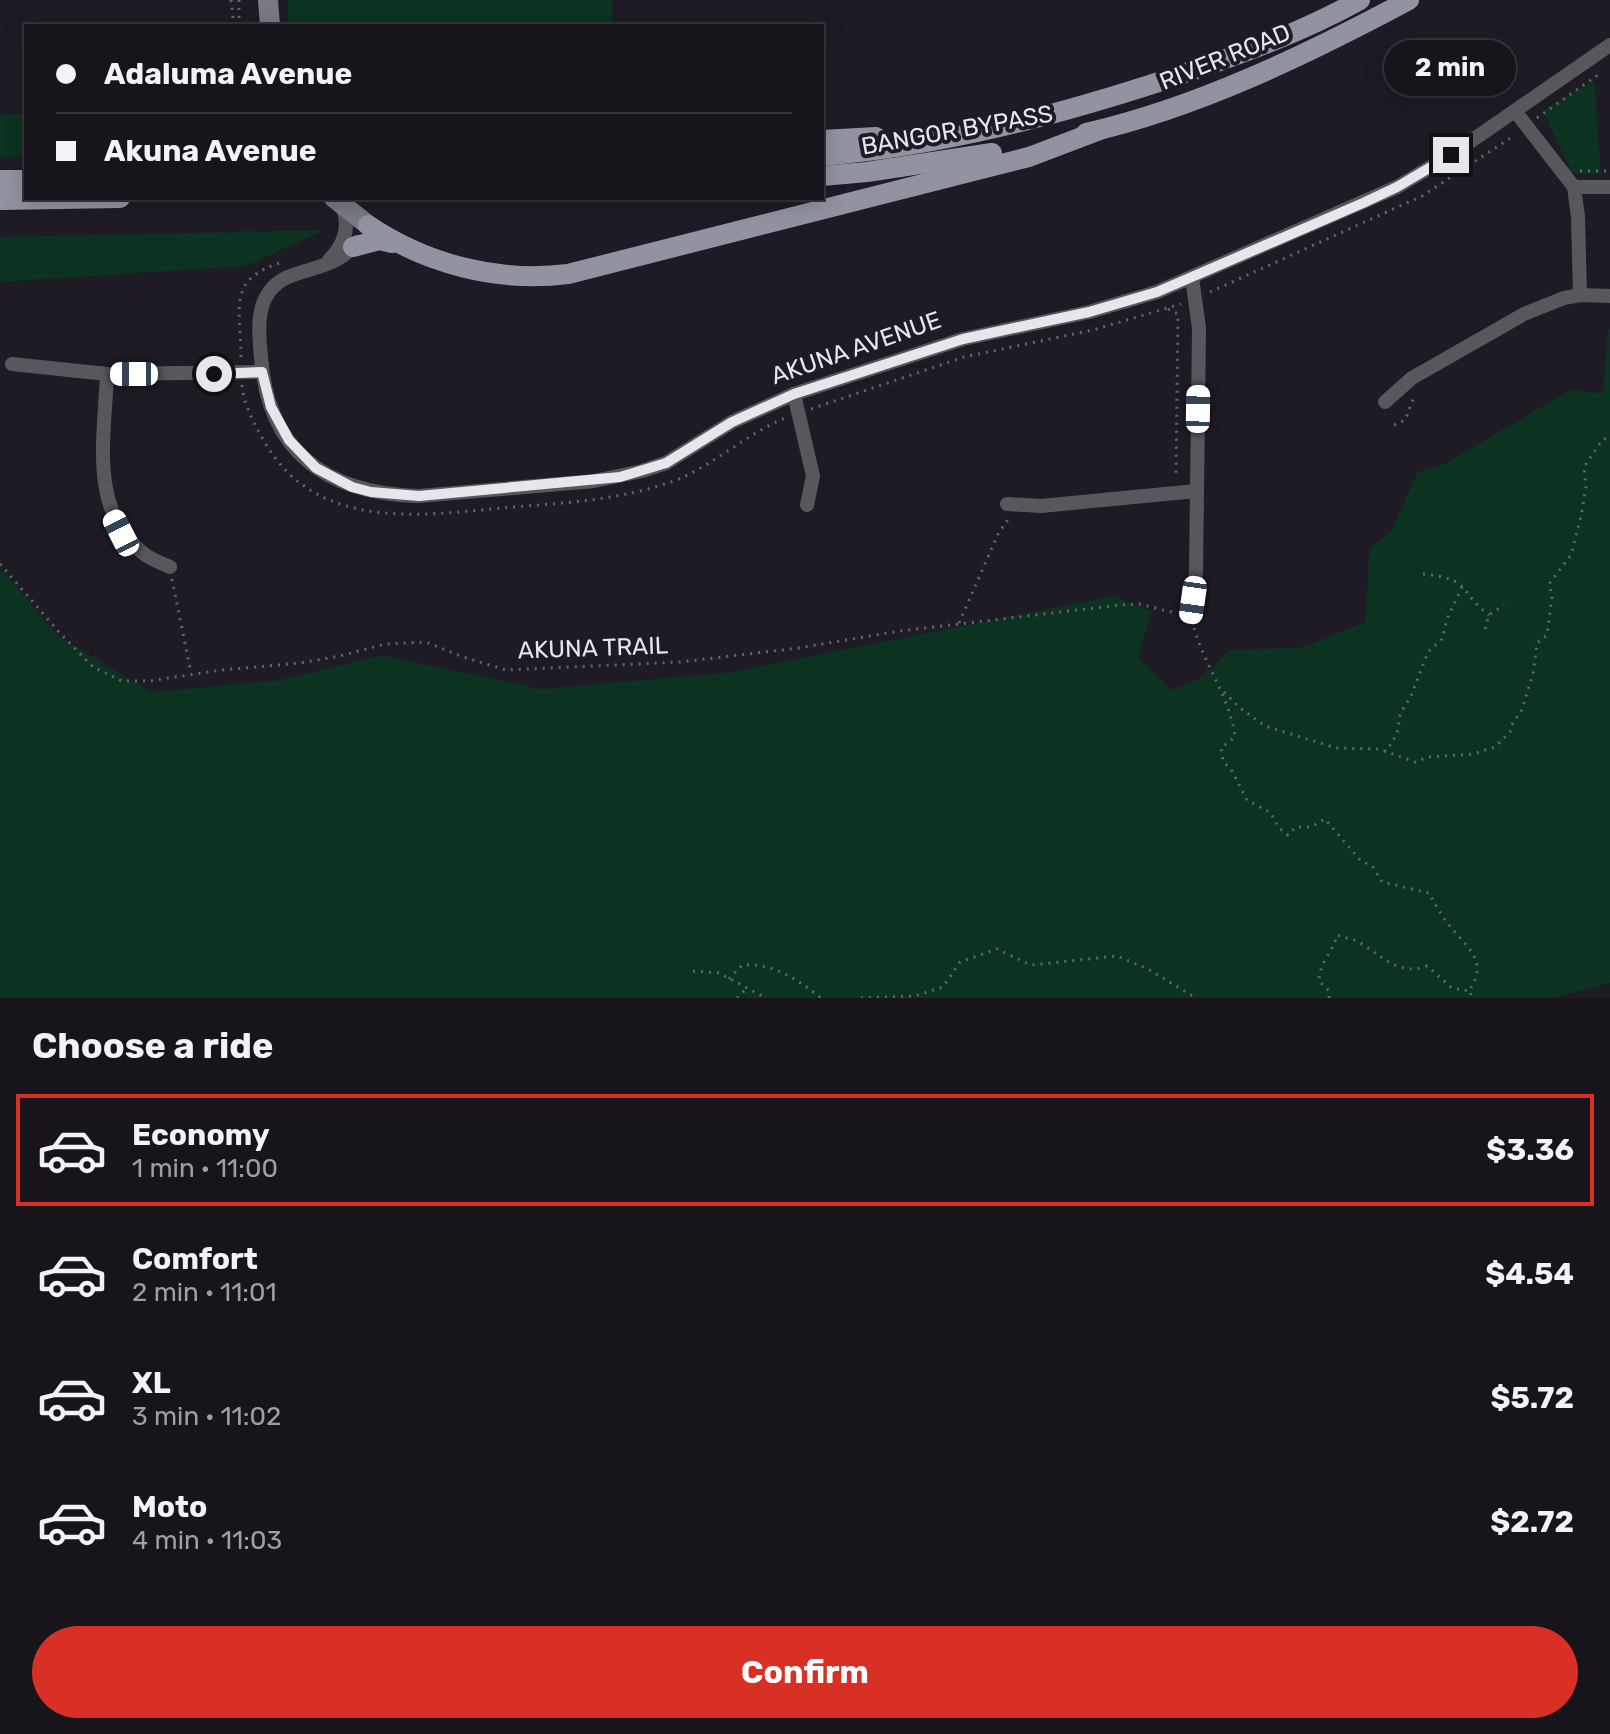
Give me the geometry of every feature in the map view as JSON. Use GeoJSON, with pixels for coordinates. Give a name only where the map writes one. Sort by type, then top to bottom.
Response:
{"type":"FeatureCollection","features":[{"type":"Feature","properties":{"kind":"main road"},"geometry":{"type":"LineString","coordinates":[[255,24],[256,0]]}},
{"type":"Feature","properties":{"kind":"main road"},"geometry":{"type":"LineString","coordinates":[[268,0],[270,24]]}},
{"type":"Feature","properties":{"kind":"main road","name":"RIVER ROAD"},"geometry":{"type":"LineString","coordinates":[[1058,113],[1242,53],[1360,0]]}},
{"type":"Feature","properties":{"kind":"main road","name":"RIVER ROAD"},"geometry":{"type":"LineString","coordinates":[[1100,130],[1220,89],[1339,37],[1409,0]]}},
{"type":"Feature","properties":{"kind":"main road"},"geometry":{"type":"LineString","coordinates":[[824,140],[922,132],[1058,113]]}},
{"type":"Feature","properties":{"kind":"main road","name":"BANGOR BYPASS"},"geometry":{"type":"LineString","coordinates":[[824,156],[938,140],[1058,113]]}},
{"type":"Feature","properties":{"kind":"main road"},"geometry":{"type":"LineString","coordinates":[[352,212],[400,245],[427,257],[487,272],[535,276],[568,274],[1029,157],[1100,130]]}},
{"type":"Feature","properties":{"kind":"main road","name":"BANGOR BYPASS"},"geometry":{"type":"LineString","coordinates":[[824,176],[968,158],[1100,130]]}},
{"type":"Feature","properties":{"kind":"main road"},"geometry":{"type":"LineString","coordinates":[[0,180],[24,180]]}},
{"type":"Feature","properties":{"kind":"main road"},"geometry":{"type":"LineString","coordinates":[[0,200],[24,200]]}},
{"type":"Feature","properties":{"kind":"main road"},"geometry":{"type":"LineString","coordinates":[[353,247],[379,240],[400,245]]}},
{"type":"Feature","properties":{"kind":"street","name":"AKUNA AVENUE"},"geometry":{"type":"LineString","coordinates":[[352,212],[353,247],[338,260],[282,280],[265,299],[260,322],[262,372],[271,407],[301,456],[316,468],[352,487],[394,495],[433,495],[620,477],[666,463],[732,422],[794,394],[963,339],[1089,312],[1192,278],[1397,187],[1451,155],[1610,45]]}},
{"type":"Feature","properties":{"kind":"street"},"geometry":{"type":"LineString","coordinates":[[1515,111],[1574,187],[1580,295]]}},
{"type":"Feature","properties":{"kind":"street"},"geometry":{"type":"LineString","coordinates":[[1574,187],[1610,187]]}},
{"type":"Feature","properties":{"kind":"street","name":"AKUNA AVENUE"},"geometry":{"type":"LineString","coordinates":[[312,270],[335,253],[352,212]]}},
{"type":"Feature","properties":{"kind":"street"},"geometry":{"type":"LineString","coordinates":[[1191,617],[1196,572],[1199,328],[1192,278]]}},
{"type":"Feature","properties":{"kind":"street"},"geometry":{"type":"LineString","coordinates":[[1385,402],[1412,378],[1547,303],[1580,295],[1610,296]]}},
{"type":"Feature","properties":{"kind":"street"},"geometry":{"type":"LineString","coordinates":[[12,364],[107,374],[262,372]]}},
{"type":"Feature","properties":{"kind":"street"},"geometry":{"type":"LineString","coordinates":[[107,374],[104,483],[108,507],[121,533],[144,554],[170,567]]}},
{"type":"Feature","properties":{"kind":"street"},"geometry":{"type":"LineString","coordinates":[[794,394],[813,476],[807,505]]}},
{"type":"Feature","properties":{"kind":"street"},"geometry":{"type":"LineString","coordinates":[[1012,505],[1041,506],[1196,491]]}},
{"type":"Feature","properties":{"kind":"path"},"geometry":{"type":"LineString","coordinates":[[231,0],[236,24]]}},
{"type":"Feature","properties":{"kind":"path"},"geometry":{"type":"LineString","coordinates":[[236,24],[239,0]]}},
{"type":"Feature","properties":{"kind":"path"},"geometry":{"type":"LineString","coordinates":[[1579,171],[1610,171]]}},
{"type":"Feature","properties":{"kind":"path"},"geometry":{"type":"LineString","coordinates":[[1168,309],[1178,314],[1176,493]]}},
{"type":"Feature","properties":{"kind":"path"},"geometry":{"type":"LineString","coordinates":[[1394,425],[1405,420],[1414,396],[1422,389]]}},
{"type":"Feature","properties":{"kind":"path"},"geometry":{"type":"LineString","coordinates":[[1221,689],[1265,726],[1336,748],[1384,752],[1415,762],[1428,757],[1473,754],[1495,747],[1510,732],[1521,712],[1533,674],[1537,643],[1547,635],[1552,597],[1549,584],[1571,555],[1586,487],[1584,467],[1602,440],[1610,436]]}},
{"type":"Feature","properties":{"kind":"path"},"geometry":{"type":"LineString","coordinates":[[958,624],[1012,505]]}},
{"type":"Feature","properties":{"kind":"path","name":"AKUNA TRAIL"},"geometry":{"type":"LineString","coordinates":[[0,564],[93,667],[122,681],[149,681],[300,663],[385,644],[426,642],[506,670],[680,662],[1120,605],[1139,604],[1191,617]]}},
{"type":"Feature","properties":{"kind":"path"},"geometry":{"type":"LineString","coordinates":[[170,567],[191,674]]}},
{"type":"Feature","properties":{"kind":"path"},"geometry":{"type":"LineString","coordinates":[[1423,574],[1455,580],[1489,615]]}},
{"type":"Feature","properties":{"kind":"path"},"geometry":{"type":"LineString","coordinates":[[1384,752],[1398,730],[1400,714],[1411,696],[1428,652],[1442,639],[1447,619],[1463,585]]}},
{"type":"Feature","properties":{"kind":"path"},"geometry":{"type":"LineString","coordinates":[[1485,629],[1489,615],[1504,605]]}},
{"type":"Feature","properties":{"kind":"path"},"geometry":{"type":"LineString","coordinates":[[1191,617],[1200,649],[1232,716],[1235,737],[1221,748],[1223,761],[1232,771],[1247,800],[1271,813],[1278,827],[1288,835],[1296,827],[1311,827],[1325,819],[1360,860],[1373,867],[1382,882],[1429,893],[1478,964],[1477,979],[1469,991]]}},
{"type":"Feature","properties":{"kind":"path"},"geometry":{"type":"LineString","coordinates":[[1329,998],[1329,991],[1319,981],[1319,971],[1337,935],[1359,942],[1388,962],[1413,971],[1427,966],[1452,988],[1469,991]]}},
{"type":"Feature","properties":{"kind":"path"},"geometry":{"type":"LineString","coordinates":[[861,998],[915,996],[943,987],[960,962],[997,949],[1031,965],[1117,956],[1148,969],[1196,998]]}},
{"type":"Feature","properties":{"kind":"path"},"geometry":{"type":"LineString","coordinates":[[729,979],[742,965],[759,964],[785,972],[821,998]]}},
{"type":"Feature","properties":{"kind":"path"},"geometry":{"type":"LineString","coordinates":[[693,971],[719,973],[766,998]]}},
{"type":"Feature","properties":{"kind":"path"},"geometry":{"type":"LineString","coordinates":[[737,998],[747,988]]}},
{"type":"Feature","properties":{"kind":"path"},"geometry":{"type":"LineString","coordinates":[[1469,991],[1473,998]]}},
{"type":"Feature","properties":{"kind":"green space"},"geometry":{"type":"Polygon","coordinates":[[[288,0],[612,0],[611,24],[288,24],[288,0]]]}},
{"type":"Feature","properties":{"kind":"green space"},"geometry":{"type":"Polygon","coordinates":[[[1594,80],[1601,174],[1572,173],[1543,110],[1594,80]]]}},
{"type":"Feature","properties":{"kind":"green space"},"geometry":{"type":"Polygon","coordinates":[[[24,114],[24,156],[0,157],[0,115],[24,114]]]}},
{"type":"Feature","properties":{"kind":"green space"},"geometry":{"type":"Polygon","coordinates":[[[325,230],[246,266],[0,282],[0,237],[325,230]]]}},
{"type":"Feature","properties":{"kind":"green space"},"geometry":{"type":"Polygon","coordinates":[[[1608,329],[1610,983],[1554,998],[0,998],[0,567],[57,635],[151,692],[280,680],[381,655],[541,689],[732,672],[1114,596],[1152,611],[1138,658],[1171,690],[1200,679],[1230,650],[1304,647],[1366,622],[1369,549],[1391,531],[1418,472],[1446,463],[1570,390],[1603,393],[1608,329]]]}},
{"type":"Feature","properties":{"kind":"route"},"geometry":{"type":"LineString","coordinates":[[214,374],[262,372],[265,390],[278,423],[301,456],[332,477],[371,492],[419,496],[620,477],[666,463],[750,412],[794,394],[963,339],[1089,312],[1157,292],[1363,203],[1451,155]]}}]}
